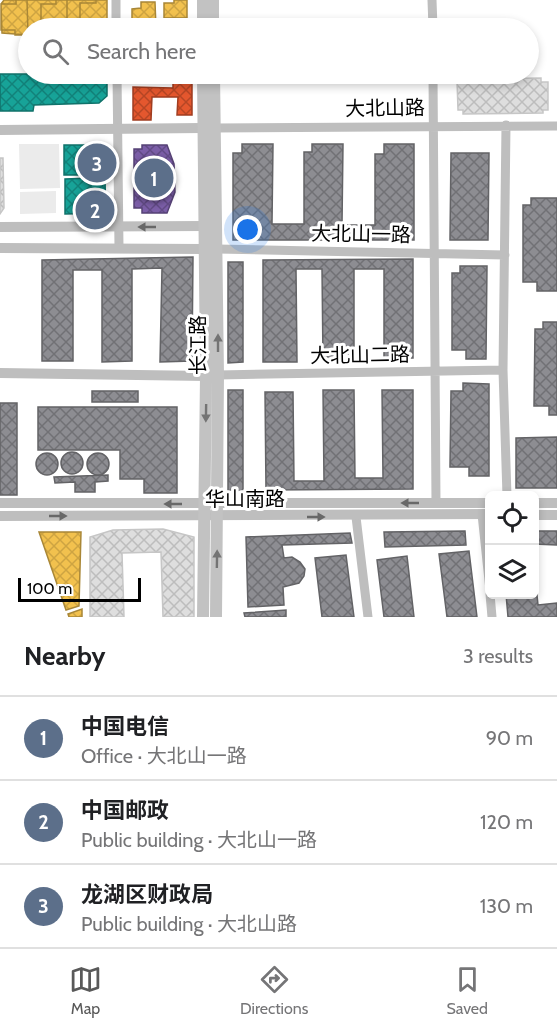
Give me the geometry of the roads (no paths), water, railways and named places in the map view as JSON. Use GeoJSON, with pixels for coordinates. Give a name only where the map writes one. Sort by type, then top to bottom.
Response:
{"type":"FeatureCollection","features":[{"type":"Feature","properties":{"kind":"main road"},"geometry":{"type":"LineString","coordinates":[[202,0],[203,18]]}},
{"type":"Feature","properties":{"kind":"main road"},"geometry":{"type":"LineString","coordinates":[[213,0],[213,18]]}},
{"type":"Feature","properties":{"kind":"main road","name":"长江路"},"geometry":{"type":"LineString","coordinates":[[204,84],[208,128],[217,168],[211,249],[211,510],[216,617]]}},
{"type":"Feature","properties":{"kind":"main road","name":"长江路"},"geometry":{"type":"LineString","coordinates":[[211,249],[205,226],[208,128],[213,84]]}},
{"type":"Feature","properties":{"kind":"main road","name":"长江路"},"geometry":{"type":"LineString","coordinates":[[203,617],[211,510]]}},
{"type":"Feature","properties":{"kind":"street"},"geometry":{"type":"LineString","coordinates":[[116,0],[116,18]]}},
{"type":"Feature","properties":{"kind":"street"},"geometry":{"type":"LineString","coordinates":[[432,0],[432,18]]}},
{"type":"Feature","properties":{"kind":"street"},"geometry":{"type":"LineString","coordinates":[[117,84],[119,248]]}},
{"type":"Feature","properties":{"kind":"street"},"geometry":{"type":"LineString","coordinates":[[433,84],[435,503]]}},
{"type":"Feature","properties":{"kind":"street"},"geometry":{"type":"LineString","coordinates":[[506,125],[503,370],[507,491]]}},
{"type":"Feature","properties":{"kind":"street","name":"大北山路"},"geometry":{"type":"LineString","coordinates":[[0,130],[557,126]]}},
{"type":"Feature","properties":{"kind":"street"},"geometry":{"type":"LineString","coordinates":[[0,227],[205,226]]}},
{"type":"Feature","properties":{"kind":"street","name":"大北山一路"},"geometry":{"type":"LineString","coordinates":[[0,248],[211,249],[505,255]]}},
{"type":"Feature","properties":{"kind":"street","name":"大北山二路"},"geometry":{"type":"LineString","coordinates":[[0,374],[212,376],[503,370]]}},
{"type":"Feature","properties":{"kind":"street","name":"华山南路"},"geometry":{"type":"LineString","coordinates":[[0,503],[356,517],[485,514]]}},
{"type":"Feature","properties":{"kind":"street","name":"华山南路"},"geometry":{"type":"LineString","coordinates":[[0,516],[485,503]]}},
{"type":"Feature","properties":{"kind":"street"},"geometry":{"type":"LineString","coordinates":[[539,503],[557,503]]}},
{"type":"Feature","properties":{"kind":"street"},"geometry":{"type":"LineString","coordinates":[[539,515],[557,515]]}},
{"type":"Feature","properties":{"kind":"street"},"geometry":{"type":"LineString","coordinates":[[356,517],[368,617]]}},
{"type":"Feature","properties":{"kind":"street"},"geometry":{"type":"LineString","coordinates":[[490,599],[492,617]]}},
{"type":"Feature","properties":{"kind":"place","name":"龙湖区财政局"},"geometry":{"type":"Point","coordinates":[97,163]}},
{"type":"Feature","properties":{"kind":"place","name":"中国电信"},"geometry":{"type":"Point","coordinates":[154,178]}},
{"type":"Feature","properties":{"kind":"place","name":"中国邮政"},"geometry":{"type":"Point","coordinates":[95,210]}}]}
